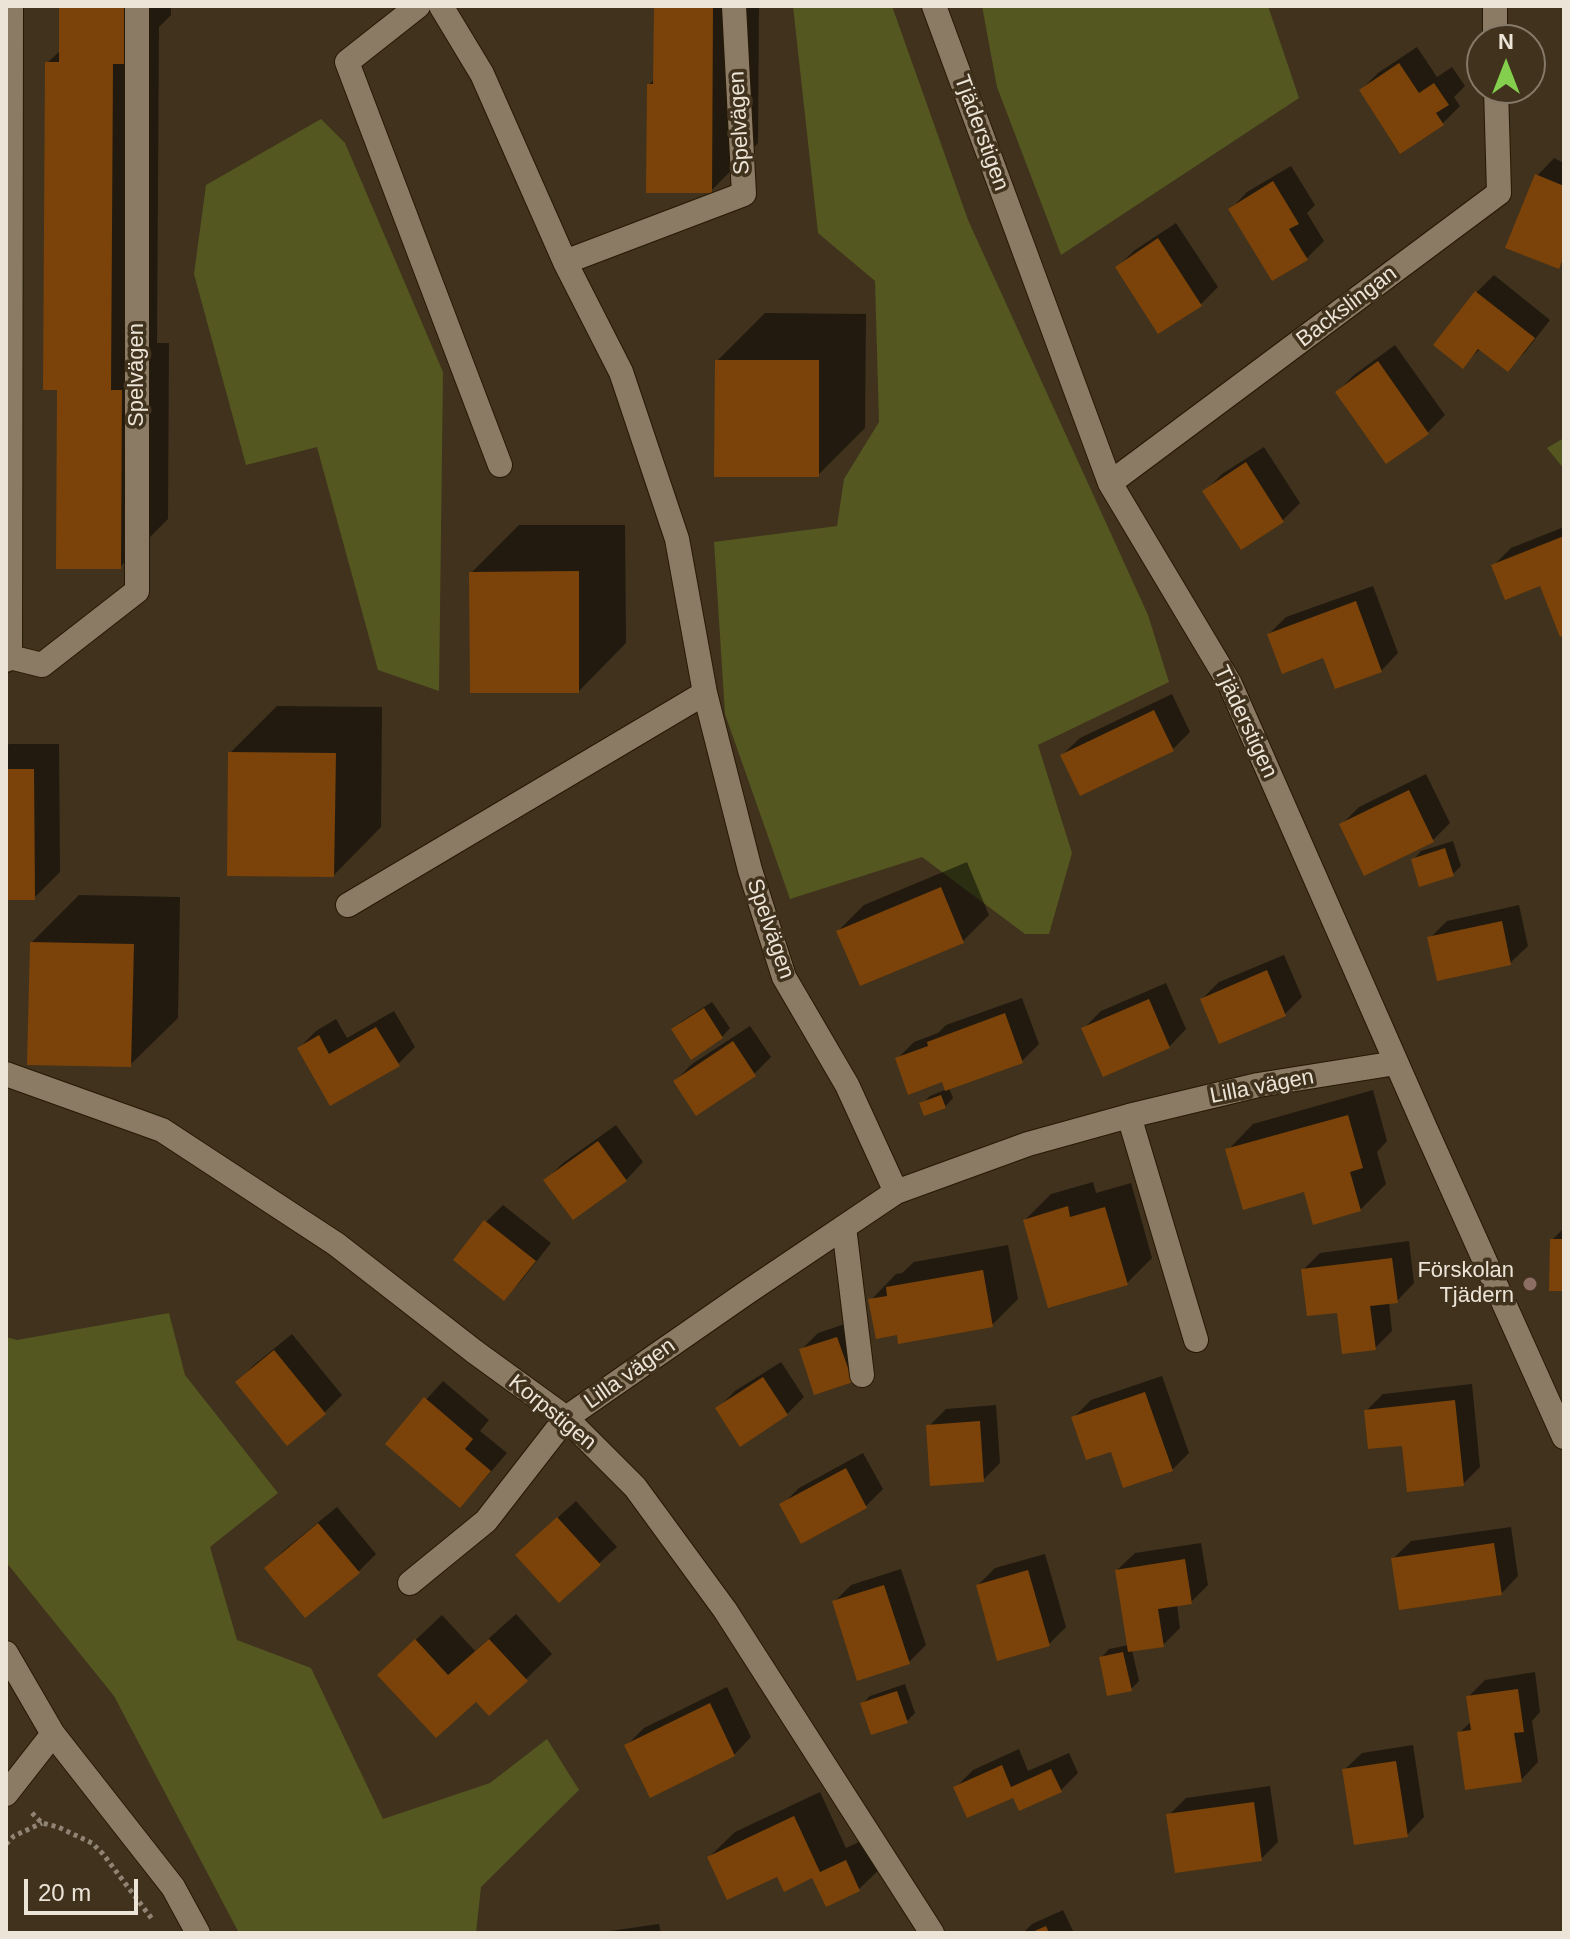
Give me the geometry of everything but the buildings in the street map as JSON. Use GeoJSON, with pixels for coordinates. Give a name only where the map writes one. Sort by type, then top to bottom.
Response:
{"type":"FeatureCollection","features":[{"type":"Feature","properties":{"kind":"street","name":"Spelvägen"},"geometry":{"type":"LineString","coordinates":[[11,6],[8,658],[42,665],[137,591],[137,6]]}},
{"type":"Feature","properties":{"kind":"street"},"geometry":{"type":"LineString","coordinates":[[418,6],[347,62],[500,465]]}},
{"type":"Feature","properties":{"kind":"street","name":"Spelvägen"},"geometry":{"type":"LineString","coordinates":[[441,6],[482,74],[565,262],[621,372],[677,539],[705,693],[750,870],[784,977],[847,1085],[896,1192]]}},
{"type":"Feature","properties":{"kind":"street","name":"Spelvägen"},"geometry":{"type":"LineString","coordinates":[[565,262],[744,194],[734,6]]}},
{"type":"Feature","properties":{"kind":"street","name":"Tjäderstigen"},"geometry":{"type":"LineString","coordinates":[[934,6],[1110,483],[1230,684],[1564,1437]]}},
{"type":"Feature","properties":{"kind":"street","name":"Backslingan"},"geometry":{"type":"LineString","coordinates":[[1110,483],[1499,193],[1496,104]]}},
{"type":"Feature","properties":{"kind":"street"},"geometry":{"type":"LineString","coordinates":[[348,905],[705,693]]}},
{"type":"Feature","properties":{"kind":"street","name":"Lilla vägen"},"geometry":{"type":"LineString","coordinates":[[410,1583],[486,1521],[566,1418],[896,1192],[1028,1144],[1129,1116],[1258,1085],[1396,1063]]}},
{"type":"Feature","properties":{"kind":"street","name":"Korpstigen"},"geometry":{"type":"LineString","coordinates":[[6,1074],[162,1130],[336,1244],[566,1418],[635,1487],[725,1610],[932,1933]]}},
{"type":"Feature","properties":{"kind":"street"},"geometry":{"type":"LineString","coordinates":[[1129,1116],[1196,1340]]}},
{"type":"Feature","properties":{"kind":"street"},"geometry":{"type":"LineString","coordinates":[[844,1227],[862,1375]]}},
{"type":"Feature","properties":{"kind":"street"},"geometry":{"type":"LineString","coordinates":[[6,1653],[53,1734],[173,1887],[198,1933]]}},
{"type":"Feature","properties":{"kind":"street"},"geometry":{"type":"LineString","coordinates":[[6,1794],[53,1734]]}},
{"type":"Feature","properties":{"kind":"path"},"geometry":{"type":"LineString","coordinates":[[6,1844],[14,1836],[42,1823],[92,1843],[157,1925]]}},
{"type":"Feature","properties":{"kind":"green space"},"geometry":{"type":"Polygon","coordinates":[[[793,6],[892,6],[968,220],[1148,615],[1169,682],[1038,745],[1072,853],[1049,934],[1025,934],[922,857],[790,899],[725,714],[714,542],[837,526],[844,479],[879,422],[875,281],[818,233],[793,6]]]}},
{"type":"Feature","properties":{"kind":"green space"},"geometry":{"type":"Polygon","coordinates":[[[982,6],[1268,6],[1299,98],[1061,255],[997,87],[982,6]]]}},
{"type":"Feature","properties":{"kind":"green space"},"geometry":{"type":"Polygon","coordinates":[[[321,119],[345,143],[443,372],[439,691],[378,670],[317,447],[246,465],[194,274],[206,185],[321,119]]]}},
{"type":"Feature","properties":{"kind":"green space"},"geometry":{"type":"Polygon","coordinates":[[[1564,438],[1564,469],[1547,448],[1564,438]]]}},
{"type":"Feature","properties":{"kind":"green space"},"geometry":{"type":"Polygon","coordinates":[[[169,1313],[185,1375],[278,1493],[210,1547],[237,1640],[311,1668],[383,1819],[490,1783],[547,1739],[579,1790],[481,1887],[476,1933],[239,1933],[114,1696],[6,1562],[6,1337],[17,1340],[169,1313]]]}},
{"type":"Feature","properties":{"kind":"place","name":"Förskolan Tjädern"},"geometry":{"type":"Point","coordinates":[1530,1284]}}]}
